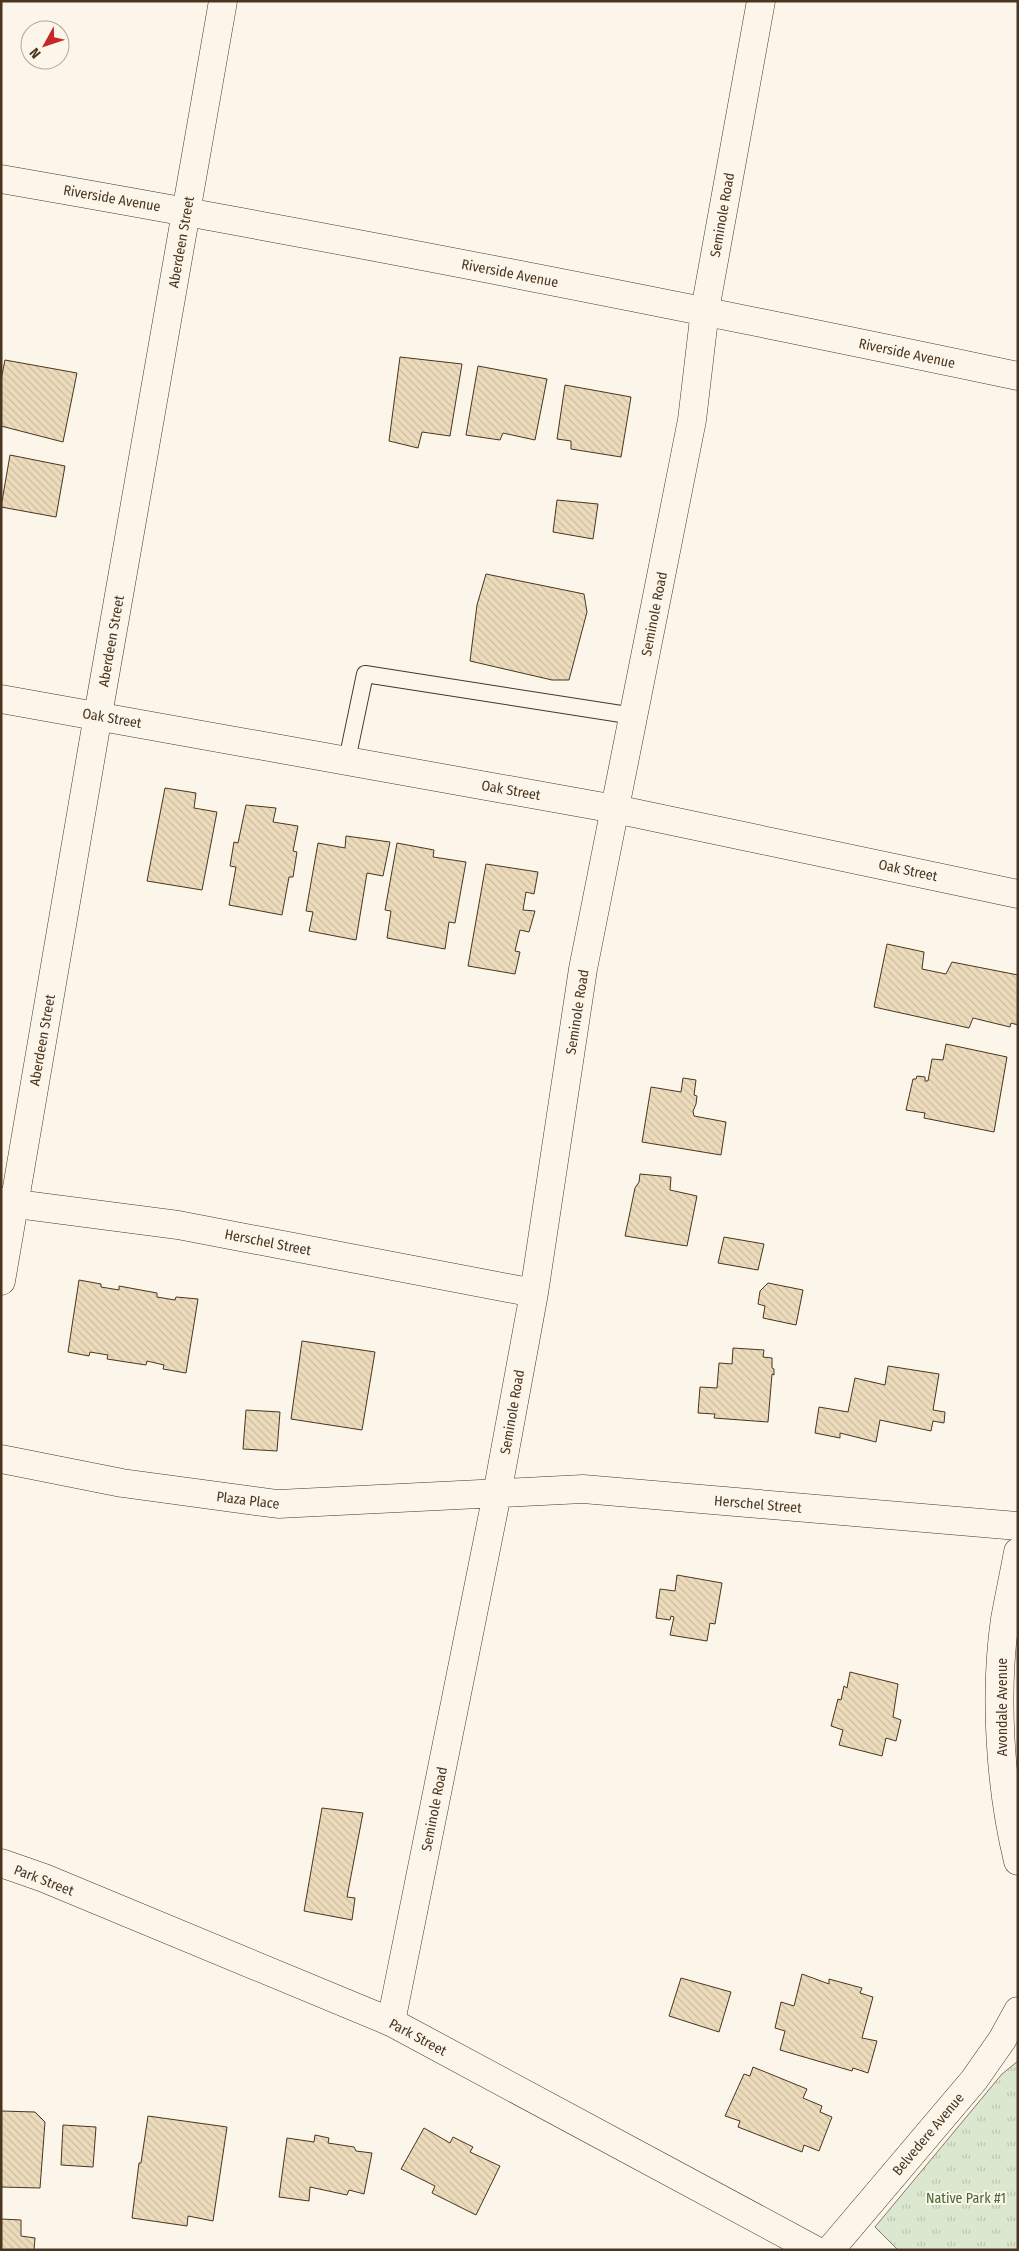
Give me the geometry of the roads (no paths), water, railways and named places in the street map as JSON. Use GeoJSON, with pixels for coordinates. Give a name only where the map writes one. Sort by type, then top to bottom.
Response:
{"type":"FeatureCollection","features":[{"type":"Feature","properties":{"kind":"street","name":"Aberdeen Street"},"geometry":{"type":"LineString","coordinates":[[1,1281],[7,1203],[98,715],[223,1]]}},
{"type":"Feature","properties":{"kind":"street","name":"Seminole Road"},"geometry":{"type":"LineString","coordinates":[[391,2022],[497,1494],[534,1293],[583,969],[692,420],[705,310],[761,1]]}},
{"type":"Feature","properties":{"kind":"street","name":"Riverside Avenue"},"geometry":{"type":"LineString","coordinates":[[1,179],[705,310],[1018,376]]}},
{"type":"Feature","properties":{"kind":"street","name":"Oak Street"},"geometry":{"type":"LineString","coordinates":[[1,699],[615,809],[1018,894]]}},
{"type":"Feature","properties":{"kind":"street","name":"Herschel Street"},"geometry":{"type":"LineString","coordinates":[[7,1203],[178,1225],[534,1293]]}},
{"type":"Feature","properties":{"kind":"street","name":"Plaza Place"},"geometry":{"type":"LineString","coordinates":[[1,1459],[122,1483],[278,1504],[497,1494]]}},
{"type":"Feature","properties":{"kind":"street","name":"Herschel Street"},"geometry":{"type":"LineString","coordinates":[[497,1494],[583,1490],[1018,1526]]}},
{"type":"Feature","properties":{"kind":"street","name":"Avondale Avenue"},"geometry":{"type":"LineString","coordinates":[[1018,1552],[1005,1621],[1000,1685],[1002,1765],[1008,1818],[1018,1861]]}},
{"type":"Feature","properties":{"kind":"street","name":"Park Street"},"geometry":{"type":"LineString","coordinates":[[1,1863],[44,1878],[391,2022],[815,2250]]}},
{"type":"Feature","properties":{"kind":"street","name":"Belvedere Avenue"},"geometry":{"type":"LineString","coordinates":[[830,2250],[974,2080],[1002,2040],[1018,2011]]}},
{"type":"Feature","properties":{"kind":"lane"},"geometry":{"type":"LineString","coordinates":[[348,760],[366,674],[634,716]]}},
{"type":"Feature","properties":{"kind":"park label","name":"Native Park #1"},"geometry":{"type":"Point","coordinates":[966,2198]}}]}
